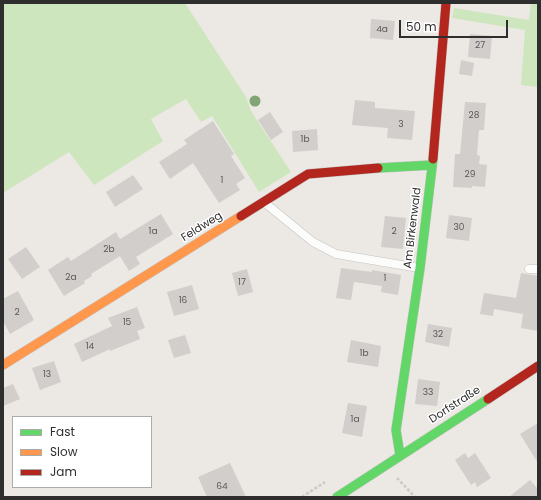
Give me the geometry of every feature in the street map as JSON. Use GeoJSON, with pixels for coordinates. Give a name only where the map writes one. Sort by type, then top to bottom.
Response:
{"type":"FeatureCollection","features":[{"type":"Feature","properties":{"kind":"street","name":"Am Birkenwald"},"geometry":{"type":"LineString","coordinates":[[400,455],[396,430],[420,268],[432,165],[446,3]]}},
{"type":"Feature","properties":{"kind":"street","name":"Feldweg"},"geometry":{"type":"LineString","coordinates":[[3,365],[308,174],[386,167],[432,165]]}},
{"type":"Feature","properties":{"kind":"street","name":"Dorfstraße"},"geometry":{"type":"LineString","coordinates":[[337,497],[538,366]]}},
{"type":"Feature","properties":{"kind":"lane"},"geometry":{"type":"LineString","coordinates":[[264,202],[313,242],[336,254],[420,268]]}},
{"type":"Feature","properties":{"kind":"lane"},"geometry":{"type":"LineString","coordinates":[[529,269],[538,269]]}},
{"type":"Feature","properties":{"kind":"path"},"geometry":{"type":"LineString","coordinates":[[386,466],[415,497]]}},
{"type":"Feature","properties":{"kind":"green space"},"geometry":{"type":"Polygon","coordinates":[[[3,3],[185,3],[246,97],[251,111],[291,172],[259,192],[212,116],[201,122],[186,99],[151,119],[163,141],[94,185],[69,152],[3,193],[3,3]]]}},
{"type":"Feature","properties":{"kind":"green space"},"geometry":{"type":"Polygon","coordinates":[[[531,3],[538,3],[538,87],[521,85],[525,30],[452,18],[454,8],[529,20],[531,3]]]}},
{"type":"Feature","properties":{"kind":"building"},"geometry":{"type":"Polygon","coordinates":[[[371,19],[395,21],[393,40],[370,38],[371,19]]]}},
{"type":"Feature","properties":{"kind":"building"},"geometry":{"type":"Polygon","coordinates":[[[470,34],[492,36],[490,59],[468,57],[470,34]]]}},
{"type":"Feature","properties":{"kind":"building"},"geometry":{"type":"Polygon","coordinates":[[[461,60],[474,63],[472,76],[459,74],[461,60]]]}},
{"type":"Feature","properties":{"kind":"building"},"geometry":{"type":"Polygon","coordinates":[[[355,100],[375,102],[375,108],[415,111],[412,140],[387,138],[388,128],[352,125],[355,100]]]}},
{"type":"Feature","properties":{"kind":"building"},"geometry":{"type":"Polygon","coordinates":[[[465,102],[486,103],[484,130],[479,130],[477,155],[480,156],[479,164],[487,165],[485,187],[453,187],[455,154],[460,154],[465,102]]]}},
{"type":"Feature","properties":{"kind":"building"},"geometry":{"type":"Polygon","coordinates":[[[270,112],[283,132],[271,140],[258,120],[270,112]]]}},
{"type":"Feature","properties":{"kind":"building"},"geometry":{"type":"Polygon","coordinates":[[[213,121],[234,154],[231,156],[245,178],[236,184],[240,190],[219,203],[193,163],[170,179],[159,162],[187,144],[184,140],[213,121]]]}},
{"type":"Feature","properties":{"kind":"building"},"geometry":{"type":"Polygon","coordinates":[[[317,129],[318,150],[293,152],[292,131],[317,129]]]}},
{"type":"Feature","properties":{"kind":"building"},"geometry":{"type":"Polygon","coordinates":[[[133,175],[143,189],[115,207],[106,192],[133,175]]]}},
{"type":"Feature","properties":{"kind":"building"},"geometry":{"type":"Polygon","coordinates":[[[161,214],[173,234],[136,257],[140,264],[129,271],[120,256],[91,274],[92,276],[84,281],[85,283],[64,296],[48,270],[68,257],[71,261],[116,232],[120,239],[161,214]]]}},
{"type":"Feature","properties":{"kind":"building"},"geometry":{"type":"Polygon","coordinates":[[[449,215],[472,218],[469,241],[446,238],[449,215]]]}},
{"type":"Feature","properties":{"kind":"building"},"geometry":{"type":"Polygon","coordinates":[[[385,216],[406,218],[403,249],[381,247],[385,216]]]}},
{"type":"Feature","properties":{"kind":"building"},"geometry":{"type":"Polygon","coordinates":[[[26,247],[40,267],[22,279],[8,259],[26,247]]]}},
{"type":"Feature","properties":{"kind":"building"},"geometry":{"type":"Polygon","coordinates":[[[341,268],[372,272],[372,270],[401,275],[398,295],[381,292],[382,286],[354,282],[351,300],[336,298],[341,268]]]}},
{"type":"Feature","properties":{"kind":"building"},"geometry":{"type":"Polygon","coordinates":[[[247,269],[253,292],[238,296],[232,273],[247,269]]]}},
{"type":"Feature","properties":{"kind":"building"},"geometry":{"type":"Polygon","coordinates":[[[521,273],[538,276],[538,331],[521,328],[523,314],[494,309],[493,316],[480,314],[484,293],[516,298],[521,273]]]}},
{"type":"Feature","properties":{"kind":"building"},"geometry":{"type":"Polygon","coordinates":[[[192,285],[199,309],[174,316],[167,292],[192,285]]]}},
{"type":"Feature","properties":{"kind":"building"},"geometry":{"type":"Polygon","coordinates":[[[18,291],[34,320],[10,334],[3,321],[3,299],[18,291]]]}},
{"type":"Feature","properties":{"kind":"building"},"geometry":{"type":"Polygon","coordinates":[[[137,307],[145,328],[137,331],[140,339],[110,351],[110,349],[82,362],[74,344],[112,326],[108,318],[137,307]]]}},
{"type":"Feature","properties":{"kind":"building"},"geometry":{"type":"Polygon","coordinates":[[[428,324],[452,328],[449,347],[425,342],[428,324]]]}},
{"type":"Feature","properties":{"kind":"building"},"geometry":{"type":"Polygon","coordinates":[[[185,335],[191,353],[174,358],[168,340],[185,335]]]}},
{"type":"Feature","properties":{"kind":"building"},"geometry":{"type":"Polygon","coordinates":[[[351,340],[381,346],[378,367],[347,362],[351,340]]]}},
{"type":"Feature","properties":{"kind":"building"},"geometry":{"type":"Polygon","coordinates":[[[54,361],[61,382],[40,390],[32,368],[54,361]]]}},
{"type":"Feature","properties":{"kind":"building"},"geometry":{"type":"Polygon","coordinates":[[[418,379],[440,382],[437,406],[415,404],[418,379]]]}},
{"type":"Feature","properties":{"kind":"building"},"geometry":{"type":"Polygon","coordinates":[[[13,384],[20,399],[3,406],[3,388],[13,384]]]}},
{"type":"Feature","properties":{"kind":"building"},"geometry":{"type":"Polygon","coordinates":[[[348,403],[367,406],[362,437],[342,433],[348,403]]]}},
{"type":"Feature","properties":{"kind":"building"},"geometry":{"type":"Polygon","coordinates":[[[538,423],[538,463],[520,434],[538,423]]]}},
{"type":"Feature","properties":{"kind":"building"},"geometry":{"type":"Polygon","coordinates":[[[465,453],[468,458],[475,453],[491,478],[477,487],[475,482],[471,485],[455,460],[465,453]]]}},
{"type":"Feature","properties":{"kind":"building"},"geometry":{"type":"Polygon","coordinates":[[[230,463],[246,497],[207,497],[198,477],[230,463]]]}},
{"type":"Feature","properties":{"kind":"building"},"geometry":{"type":"Polygon","coordinates":[[[530,480],[538,489],[538,497],[509,497],[530,480]]]}},
{"type":"Feature","properties":{"kind":"traffic: fast"},"geometry":{"type":"LineString","coordinates":[[400,455],[396,430],[420,268],[433,159]]}},
{"type":"Feature","properties":{"kind":"traffic: fast"},"geometry":{"type":"LineString","coordinates":[[378,168],[432,165]]}},
{"type":"Feature","properties":{"kind":"traffic: fast"},"geometry":{"type":"LineString","coordinates":[[337,497],[488,399]]}},
{"type":"Feature","properties":{"kind":"traffic: slow"},"geometry":{"type":"LineString","coordinates":[[3,365],[241,216]]}},
{"type":"Feature","properties":{"kind":"traffic: jam"},"geometry":{"type":"LineString","coordinates":[[433,159],[446,3]]}},
{"type":"Feature","properties":{"kind":"traffic: jam"},"geometry":{"type":"LineString","coordinates":[[241,216],[308,174],[378,168]]}},
{"type":"Feature","properties":{"kind":"traffic: jam"},"geometry":{"type":"LineString","coordinates":[[488,399],[538,366]]}}]}
